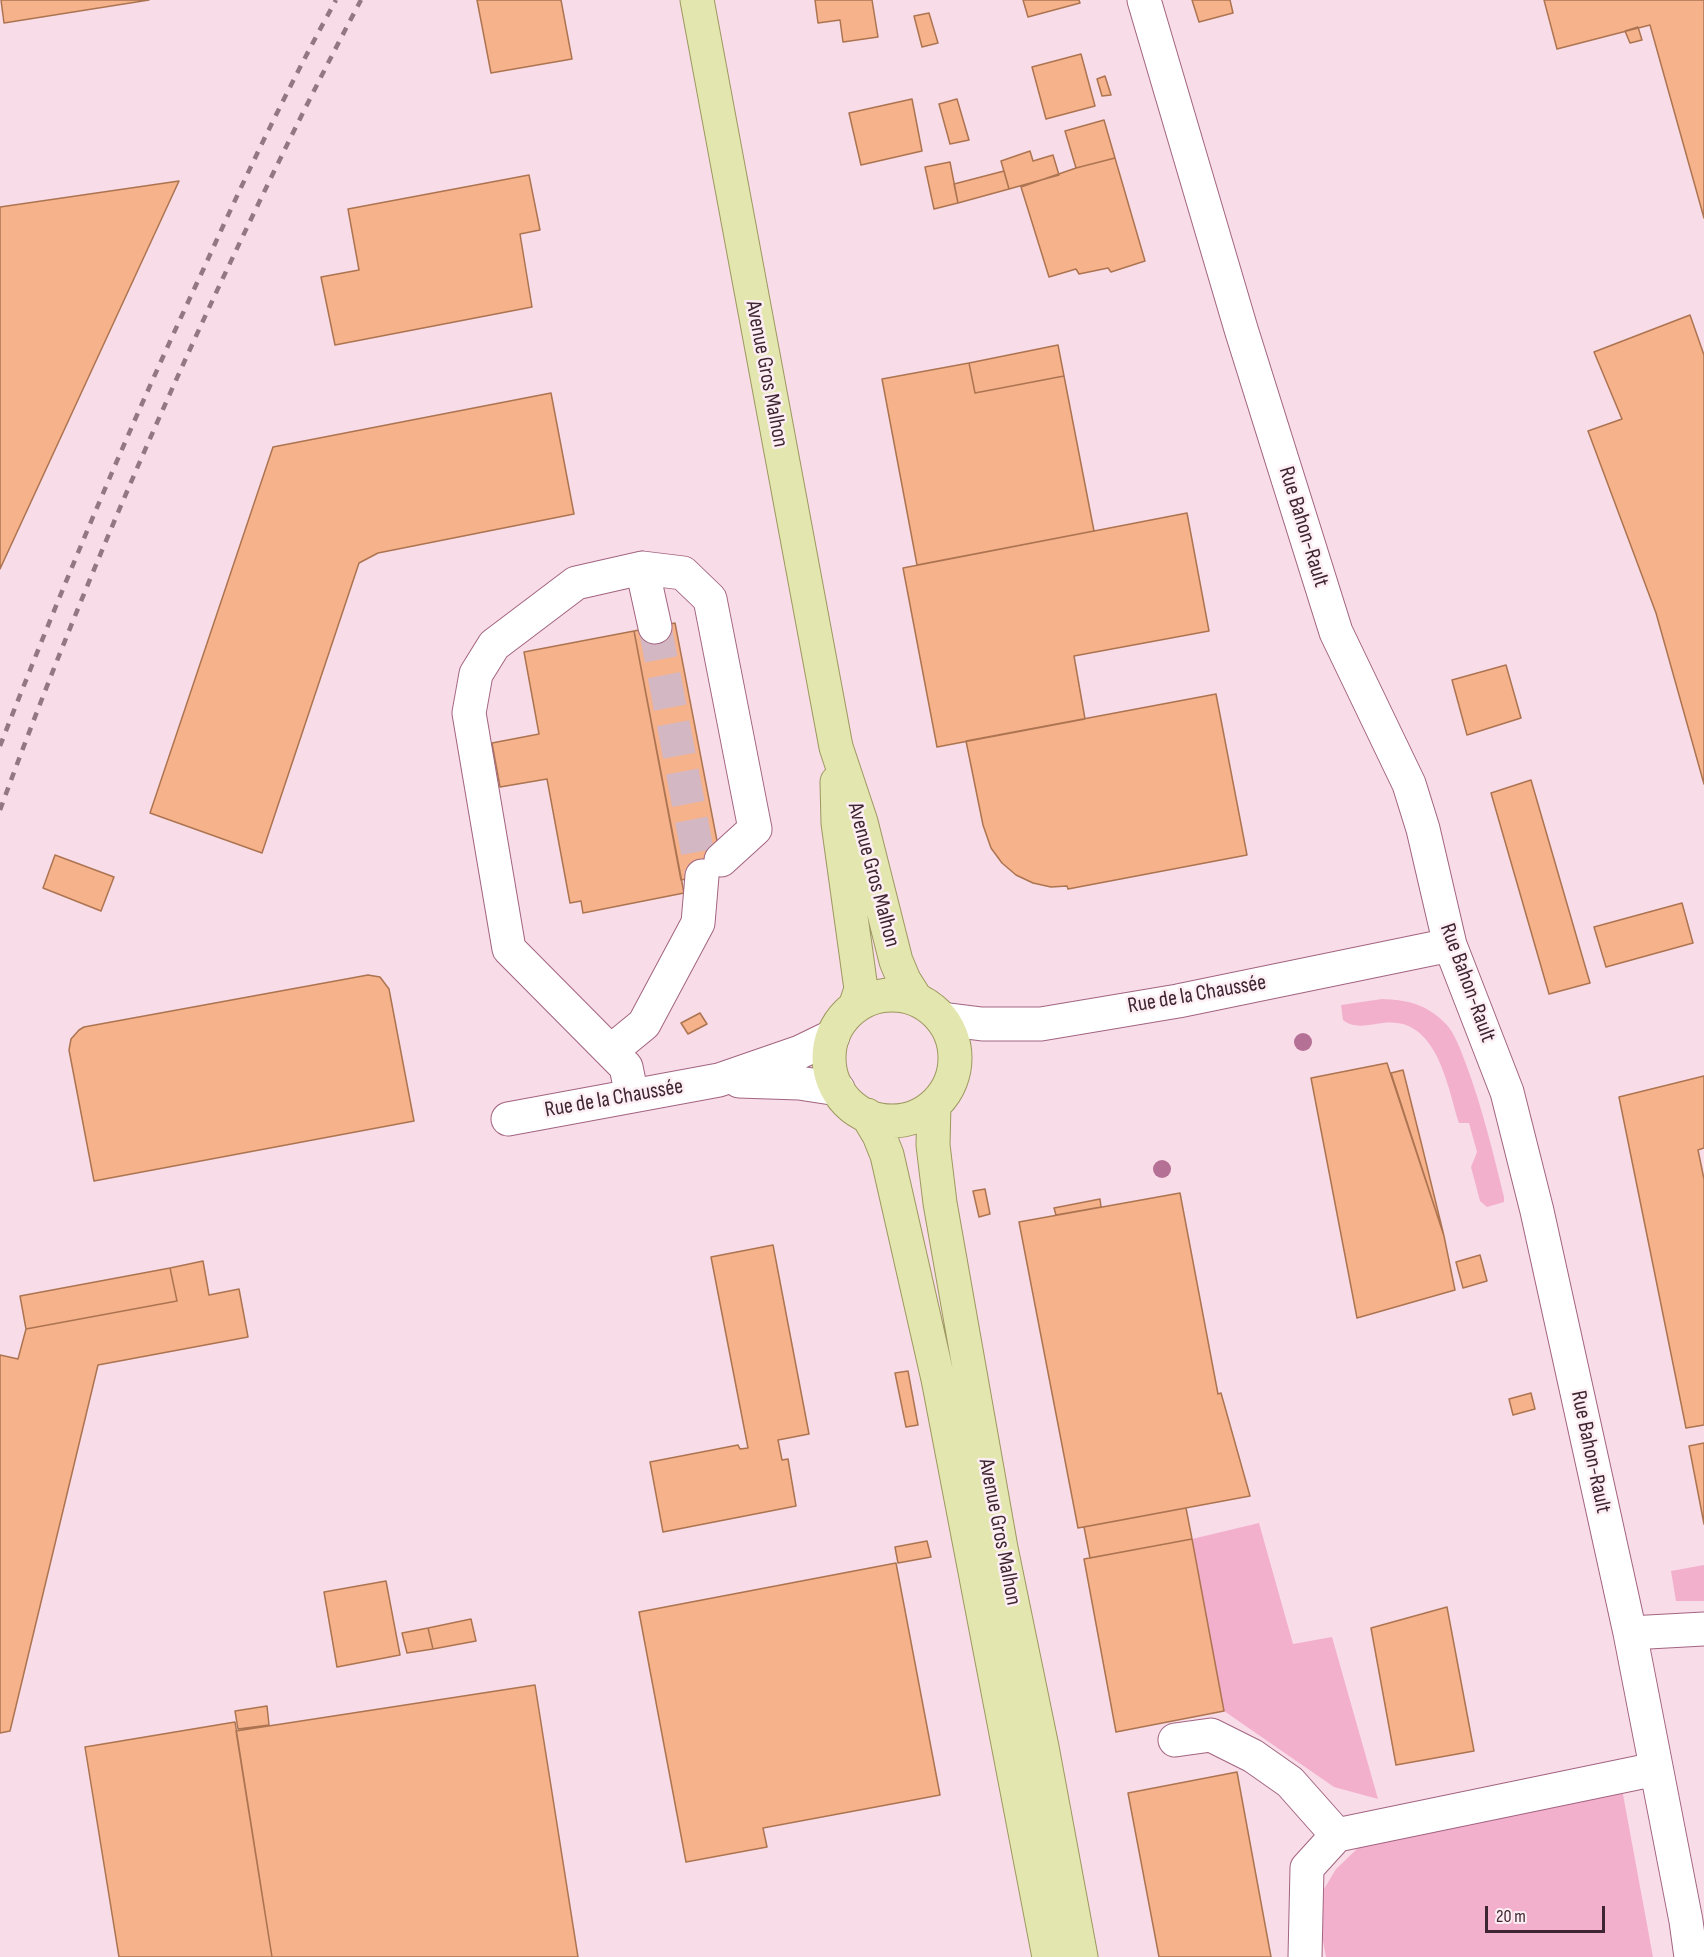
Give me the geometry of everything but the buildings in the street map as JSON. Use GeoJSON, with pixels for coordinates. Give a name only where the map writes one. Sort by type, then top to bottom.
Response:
{"type":"FeatureCollection","features":[{"type":"Feature","properties":{"kind":"main road","name":"Avenue Gros Malhon"},"geometry":{"type":"LineString","coordinates":[[697,0],[836,747],[861,822],[896,961],[916,999]]}},
{"type":"Feature","properties":{"kind":"main road","name":"Avenue Gros Malhon"},"geometry":{"type":"LineString","coordinates":[[836,747],[838,823],[861,989],[855,1007]]}},
{"type":"Feature","properties":{"kind":"main road"},"geometry":{"type":"LineString","coordinates":[[885,995],[900,995],[916,999],[942,1019],[951,1036],[955,1055],[954,1073],[946,1090],[934,1105],[920,1115],[903,1120],[885,1120],[867,1115],[850,1105],[837,1089],[830,1063],[833,1036],[838,1025],[855,1007],[869,999],[885,995]]}},
{"type":"Feature","properties":{"kind":"main road","name":"Avenue Gros Malhon"},"geometry":{"type":"LineString","coordinates":[[934,1105],[933,1145],[940,1203],[1001,1548],[1042,1747],[1081,1957]]}},
{"type":"Feature","properties":{"kind":"main road","name":"Avenue Gros Malhon"},"geometry":{"type":"LineString","coordinates":[[867,1115],[887,1155],[938,1379],[1049,1957]]}},
{"type":"Feature","properties":{"kind":"street","name":"Rue Bahon-Rault"},"geometry":{"type":"LineString","coordinates":[[1144,0],[1241,329],[1336,632],[1409,784],[1423,829],[1450,945],[1508,1092],[1537,1211],[1630,1633],[1691,1957]]}},
{"type":"Feature","properties":{"kind":"street"},"geometry":{"type":"LineString","coordinates":[[642,568],[655,627]]}},
{"type":"Feature","properties":{"kind":"street"},"geometry":{"type":"LineString","coordinates":[[611,1051],[644,1024],[698,923],[711,868],[754,829],[710,599],[683,573],[642,568],[576,583],[494,645],[476,674],[469,713],[509,949],[626,1067],[632,1096]]}},
{"type":"Feature","properties":{"kind":"street","name":"Rue de la Chaussée"},"geometry":{"type":"LineString","coordinates":[[942,1019],[982,1024],[1041,1024],[1179,1001],[1450,945]]}},
{"type":"Feature","properties":{"kind":"street","name":"Rue de la Chaussée"},"geometry":{"type":"LineString","coordinates":[[508,1119],[719,1080],[800,1052],[833,1036]]}},
{"type":"Feature","properties":{"kind":"street","name":"Rue de la Chaussée"},"geometry":{"type":"LineString","coordinates":[[719,1080],[799,1083],[837,1089]]}},
{"type":"Feature","properties":{"kind":"street"},"geometry":{"type":"LineString","coordinates":[[1630,1633],[1704,1629]]}},
{"type":"Feature","properties":{"kind":"street"},"geometry":{"type":"LineString","coordinates":[[1175,1740],[1211,1735],[1253,1756],[1290,1782],[1337,1835]]}},
{"type":"Feature","properties":{"kind":"street"},"geometry":{"type":"LineString","coordinates":[[1305,1957],[1307,1868],[1337,1835],[1656,1769]]}},
{"type":"Feature","properties":{"kind":"shaded area"},"geometry":{"type":"Polygon","coordinates":[[[1382,999],[1400,1000],[1424,1007],[1445,1023],[1452,1032],[1477,1097],[1496,1163],[1504,1202],[1487,1207],[1480,1201],[1471,1167],[1477,1152],[1469,1123],[1459,1123],[1444,1073],[1428,1042],[1416,1030],[1401,1024],[1357,1025],[1343,1020],[1341,1005],[1382,999]]]}},
{"type":"Feature","properties":{"kind":"shaded area"},"geometry":{"type":"Polygon","coordinates":[[[1259,1523],[1293,1644],[1332,1637],[1378,1799],[1334,1787],[1224,1711],[1192,1539],[1259,1523]]]}},
{"type":"Feature","properties":{"kind":"shaded area"},"geometry":{"type":"Polygon","coordinates":[[[1704,1565],[1704,1601],[1676,1601],[1671,1571],[1704,1565]]]}},
{"type":"Feature","properties":{"kind":"shaded area"},"geometry":{"type":"Polygon","coordinates":[[[1622,1789],[1653,1957],[1326,1957],[1321,1931],[1324,1889],[1336,1869],[1358,1848],[1443,1825],[1622,1789]]]}},
{"type":"Feature","properties":{"kind":"tunnel"},"geometry":{"type":"LineString","coordinates":[[655,627],[702,876]]}},
{"type":"Feature","properties":{"kind":"railway"},"geometry":{"type":"LineString","coordinates":[[0,746],[48,625],[150,386],[251,166],[336,0]]}},
{"type":"Feature","properties":{"kind":"railway"},"geometry":{"type":"LineString","coordinates":[[0,810],[105,542],[162,410],[273,174],[361,0]]}}]}
